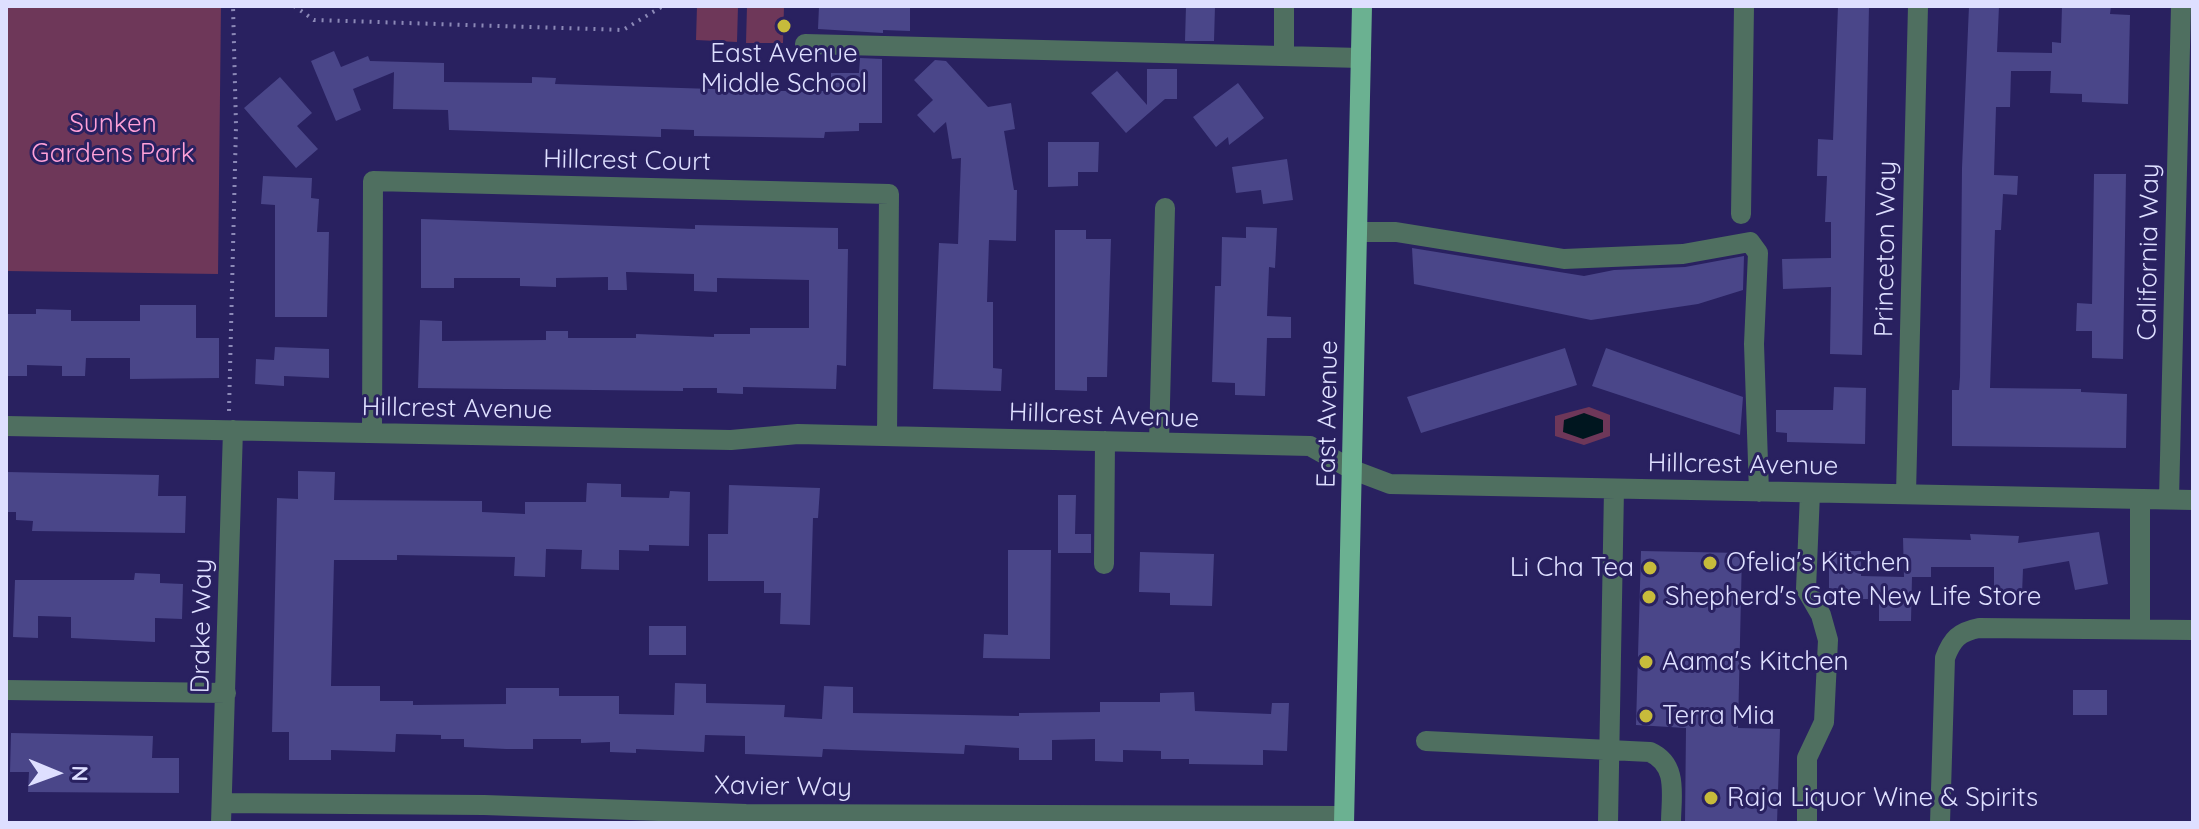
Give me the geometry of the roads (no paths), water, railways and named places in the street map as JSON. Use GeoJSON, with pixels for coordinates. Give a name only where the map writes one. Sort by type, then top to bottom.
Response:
{"type":"FeatureCollection","features":[{"type":"Feature","properties":{"kind":"main road","name":"East Avenue"},"geometry":{"type":"LineString","coordinates":[[1344,820],[1362,6]]}},
{"type":"Feature","properties":{"kind":"street"},"geometry":{"type":"LineString","coordinates":[[1284,6],[1284,56]]}},
{"type":"Feature","properties":{"kind":"street"},"geometry":{"type":"LineString","coordinates":[[1741,214],[1744,6]]}},
{"type":"Feature","properties":{"kind":"street","name":"Princeton Way"},"geometry":{"type":"LineString","coordinates":[[1906,493],[1918,6]]}},
{"type":"Feature","properties":{"kind":"street","name":"California Way"},"geometry":{"type":"LineString","coordinates":[[2169,499],[2181,6]]}},
{"type":"Feature","properties":{"kind":"street"},"geometry":{"type":"LineString","coordinates":[[805,44],[1361,58]]}},
{"type":"Feature","properties":{"kind":"street","name":"Hillcrest Court"},"geometry":{"type":"LineString","coordinates":[[372,433],[373,181],[889,194],[887,436]]}},
{"type":"Feature","properties":{"kind":"street"},"geometry":{"type":"LineString","coordinates":[[1159,442],[1165,208]]}},
{"type":"Feature","properties":{"kind":"street"},"geometry":{"type":"LineString","coordinates":[[1357,232],[1396,232],[1564,259],[1683,254],[1750,242],[1758,253],[1754,344],[1759,492]]}},
{"type":"Feature","properties":{"kind":"street","name":"Hillcrest Avenue"},"geometry":{"type":"LineString","coordinates":[[6,426],[731,440],[798,434],[1310,446],[1353,470],[1390,484],[2193,500]]}},
{"type":"Feature","properties":{"kind":"street","name":"Drake Way"},"geometry":{"type":"LineString","coordinates":[[221,813],[230,430]]}},
{"type":"Feature","properties":{"kind":"street"},"geometry":{"type":"LineString","coordinates":[[1104,564],[1105,441]]}},
{"type":"Feature","properties":{"kind":"street"},"geometry":{"type":"LineString","coordinates":[[1608,823],[1614,489]]}},
{"type":"Feature","properties":{"kind":"street"},"geometry":{"type":"LineString","coordinates":[[1807,823],[1807,758],[1824,722],[1828,640],[1821,615],[1806,589],[1810,493]]}},
{"type":"Feature","properties":{"kind":"street"},"geometry":{"type":"LineString","coordinates":[[2140,499],[2140,628]]}},
{"type":"Feature","properties":{"kind":"street"},"geometry":{"type":"LineString","coordinates":[[1940,823],[1945,658],[1951,643],[1963,631],[1979,628],[2193,630]]}},
{"type":"Feature","properties":{"kind":"street"},"geometry":{"type":"LineString","coordinates":[[6,690],[226,693]]}},
{"type":"Feature","properties":{"kind":"street"},"geometry":{"type":"LineString","coordinates":[[1426,741],[1609,747],[1650,752],[1662,757],[1672,772],[1671,823]]}},
{"type":"Feature","properties":{"kind":"street","name":"Xavier Way"},"geometry":{"type":"LineString","coordinates":[[221,813],[1344,820]]}},
{"type":"Feature","properties":{"kind":"water"},"geometry":{"type":"Polygon","coordinates":[[[1584,413],[1603,420],[1603,432],[1583,439],[1563,432],[1564,420],[1584,413]]]}},
{"type":"Feature","properties":{"kind":"place","name":"East Avenue Middle School"},"geometry":{"type":"Point","coordinates":[784,26]}},
{"type":"Feature","properties":{"kind":"place","name":"Ofelia's Kitchen"},"geometry":{"type":"Point","coordinates":[1710,563]}},
{"type":"Feature","properties":{"kind":"place","name":"Li Cha Tea"},"geometry":{"type":"Point","coordinates":[1650,568]}},
{"type":"Feature","properties":{"kind":"place","name":"Shepherd's Gate New Life Store"},"geometry":{"type":"Point","coordinates":[1649,597]}},
{"type":"Feature","properties":{"kind":"place","name":"Aama's Kitchen"},"geometry":{"type":"Point","coordinates":[1646,662]}},
{"type":"Feature","properties":{"kind":"place","name":"Terra Mia"},"geometry":{"type":"Point","coordinates":[1646,716]}},
{"type":"Feature","properties":{"kind":"place","name":"Raja Liquor Wine & Spirits"},"geometry":{"type":"Point","coordinates":[1711,798]}},
{"type":"Feature","properties":{"kind":"park label","name":"Sunken Gardens Park"},"geometry":{"type":"Point","coordinates":[113,139]}}]}
